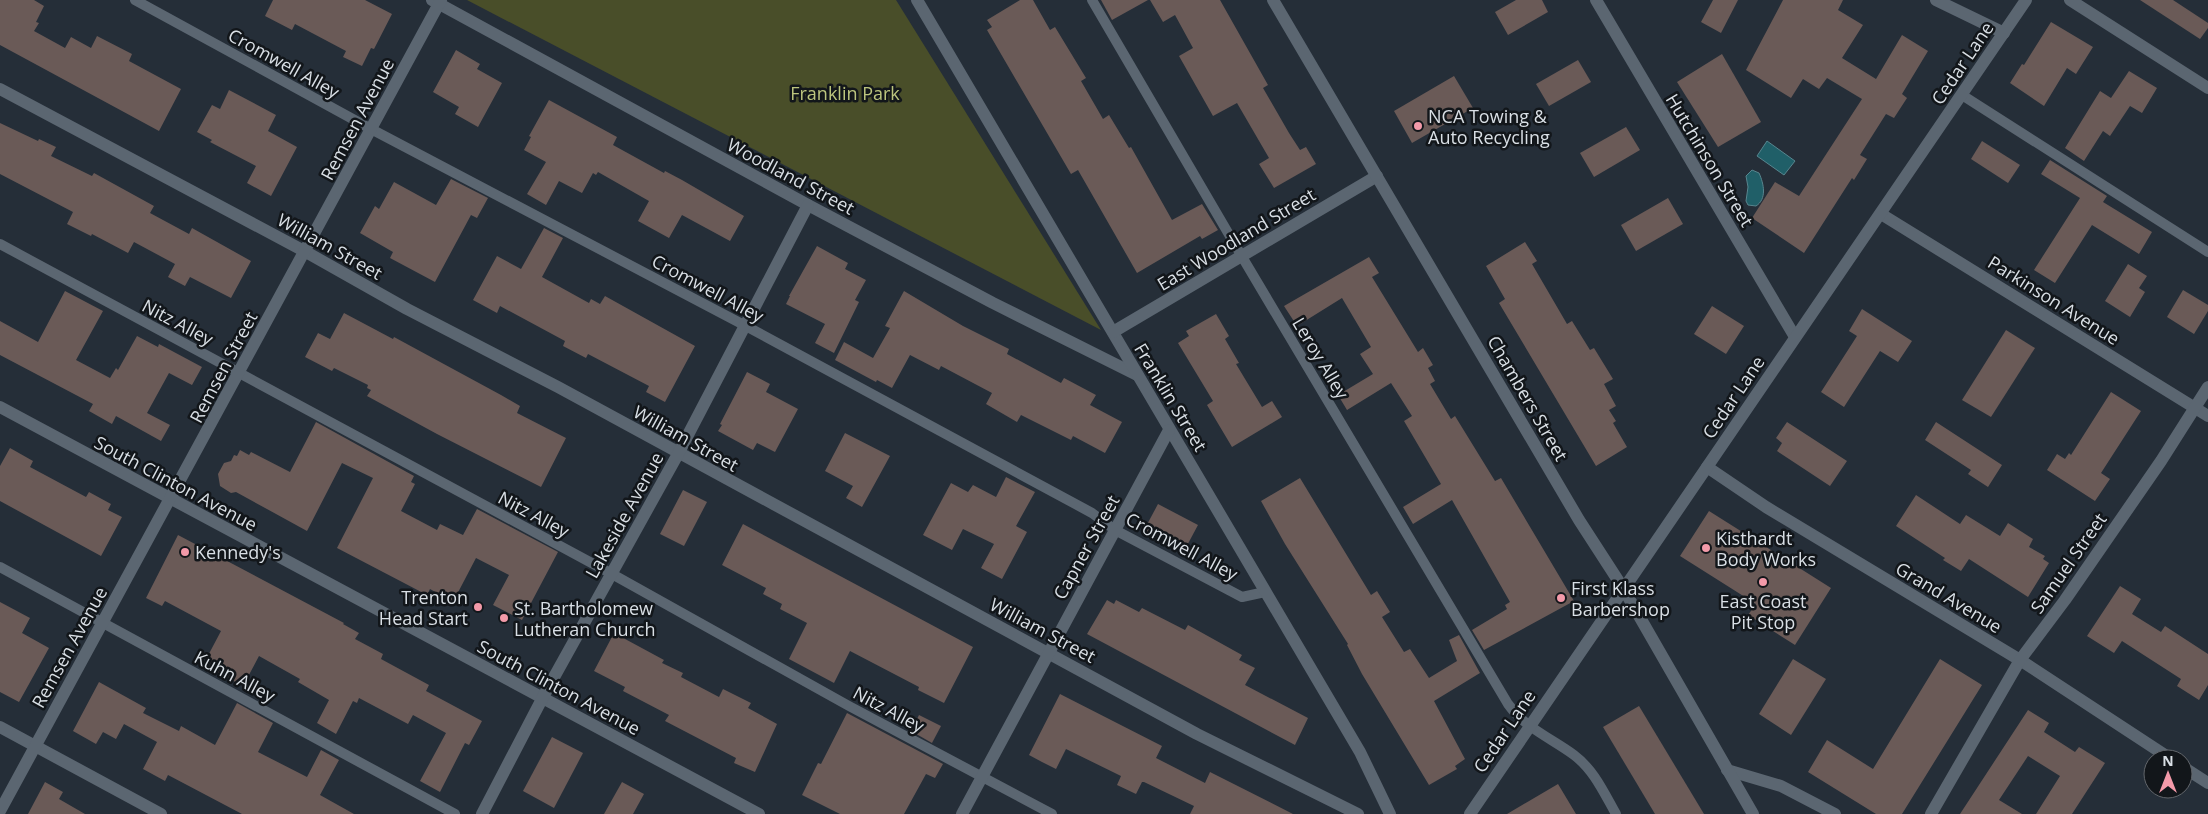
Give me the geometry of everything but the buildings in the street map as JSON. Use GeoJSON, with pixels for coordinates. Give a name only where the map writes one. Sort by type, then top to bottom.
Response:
{"type":"FeatureCollection","features":[{"type":"Feature","properties":{"kind":"street","name":"Franklin Street"},"geometry":{"type":"LineString","coordinates":[[917,0],[1360,752],[1390,814]]}},
{"type":"Feature","properties":{"kind":"street","name":"Chambers Street"},"geometry":{"type":"LineString","coordinates":[[1273,0],[1579,520],[1623,588],[1753,814]]}},
{"type":"Feature","properties":{"kind":"street","name":"Hutchinson Street"},"geometry":{"type":"LineString","coordinates":[[1596,0],[1795,337]]}},
{"type":"Feature","properties":{"kind":"street"},"geometry":{"type":"LineString","coordinates":[[1936,0],[2004,33]]}},
{"type":"Feature","properties":{"kind":"street","name":"Cedar Lane"},"geometry":{"type":"LineString","coordinates":[[1470,814],[2026,0]]}},
{"type":"Feature","properties":{"kind":"street"},"geometry":{"type":"LineString","coordinates":[[2070,0],[2208,88]]}},
{"type":"Feature","properties":{"kind":"street","name":"Remsen Avenue"},"geometry":{"type":"LineString","coordinates":[[306,252],[372,129],[437,1]]}},
{"type":"Feature","properties":{"kind":"street","name":"Woodland Street"},"geometry":{"type":"LineString","coordinates":[[437,1],[808,205],[994,303],[1137,375]]}},
{"type":"Feature","properties":{"kind":"street","name":"William Street"},"geometry":{"type":"LineString","coordinates":[[0,89],[306,252],[407,309],[558,387],[678,454],[1048,652],[1196,734],[1358,814]]}},
{"type":"Feature","properties":{"kind":"street","name":"East Woodland Street"},"geometry":{"type":"LineString","coordinates":[[1113,332],[1377,176]]}},
{"type":"Feature","properties":{"kind":"street","name":"Lakeside Avenue"},"geometry":{"type":"LineString","coordinates":[[482,814],[543,698],[678,454],[808,205]]}},
{"type":"Feature","properties":{"kind":"street","name":"Parkinson Avenue"},"geometry":{"type":"LineString","coordinates":[[1880,214],[2208,416]]}},
{"type":"Feature","properties":{"kind":"street","name":"Remsen Street"},"geometry":{"type":"LineString","coordinates":[[170,500],[306,252]]}},
{"type":"Feature","properties":{"kind":"street","name":"Samuel Street"},"geometry":{"type":"LineString","coordinates":[[1931,814],[2020,660],[2065,600],[2208,387]]}},
{"type":"Feature","properties":{"kind":"street","name":"South Clinton Avenue"},"geometry":{"type":"LineString","coordinates":[[0,407],[170,500],[759,814]]}},
{"type":"Feature","properties":{"kind":"street","name":"Capner Street"},"geometry":{"type":"LineString","coordinates":[[962,814],[1169,430]]}},
{"type":"Feature","properties":{"kind":"street","name":"Grand Avenue"},"geometry":{"type":"LineString","coordinates":[[1708,467],[1766,507],[2020,660],[2156,749]]}},
{"type":"Feature","properties":{"kind":"street","name":"Remsen Avenue"},"geometry":{"type":"LineString","coordinates":[[0,811],[170,500]]}},
{"type":"Feature","properties":{"kind":"street"},"geometry":{"type":"LineString","coordinates":[[0,727],[161,814]]}},
{"type":"Feature","properties":{"kind":"street"},"geometry":{"type":"LineString","coordinates":[[1727,770],[1781,786],[1835,814]]}},
{"type":"Feature","properties":{"kind":"street"},"geometry":{"type":"LineString","coordinates":[[2193,773],[2208,783]]}},
{"type":"Feature","properties":{"kind":"lane","name":"Cromwell Alley"},"geometry":{"type":"LineString","coordinates":[[134,0],[372,129],[744,325],[1092,514],[1116,530],[1242,597],[1266,592]]}},
{"type":"Feature","properties":{"kind":"lane","name":"Leroy Alley"},"geometry":{"type":"LineString","coordinates":[[1092,0],[1508,704],[1529,727],[1575,756],[1592,772],[1616,814]]}},
{"type":"Feature","properties":{"kind":"lane"},"geometry":{"type":"LineString","coordinates":[[1962,95],[2208,252]]}},
{"type":"Feature","properties":{"kind":"lane","name":"Nitz Alley"},"geometry":{"type":"LineString","coordinates":[[0,244],[1052,814]]}},
{"type":"Feature","properties":{"kind":"lane","name":"Kuhn Alley"},"geometry":{"type":"LineString","coordinates":[[0,567],[455,814]]}},
{"type":"Feature","properties":{"kind":"green space","name":"Franklin Park"},"geometry":{"type":"Polygon","coordinates":[[[467,0],[896,0],[1101,330],[467,0]]]}},
{"type":"Feature","properties":{"kind":"water"},"geometry":{"type":"Polygon","coordinates":[[[1767,141],[1795,161],[1784,175],[1757,156],[1767,141]]]}},
{"type":"Feature","properties":{"kind":"water"},"geometry":{"type":"Polygon","coordinates":[[[1752,170],[1759,173],[1763,186],[1762,199],[1756,206],[1748,205],[1746,201],[1748,187],[1746,176],[1752,170]]]}},
{"type":"Feature","properties":{"kind":"place","name":"NCA Towing & Auto Recycling"},"geometry":{"type":"Point","coordinates":[1418,126]}},
{"type":"Feature","properties":{"kind":"place","name":"Kisthardt Body Works"},"geometry":{"type":"Point","coordinates":[1706,548]}},
{"type":"Feature","properties":{"kind":"place","name":"Kennedy's"},"geometry":{"type":"Point","coordinates":[185,552]}},
{"type":"Feature","properties":{"kind":"place","name":"East Coast Pit Stop"},"geometry":{"type":"Point","coordinates":[1763,582]}},
{"type":"Feature","properties":{"kind":"place","name":"First Klass Barbershop"},"geometry":{"type":"Point","coordinates":[1561,598]}},
{"type":"Feature","properties":{"kind":"place","name":"Trenton Head Start"},"geometry":{"type":"Point","coordinates":[478,607]}},
{"type":"Feature","properties":{"kind":"place","name":"St. Bartholomew Lutheran Church"},"geometry":{"type":"Point","coordinates":[504,618]}}]}
